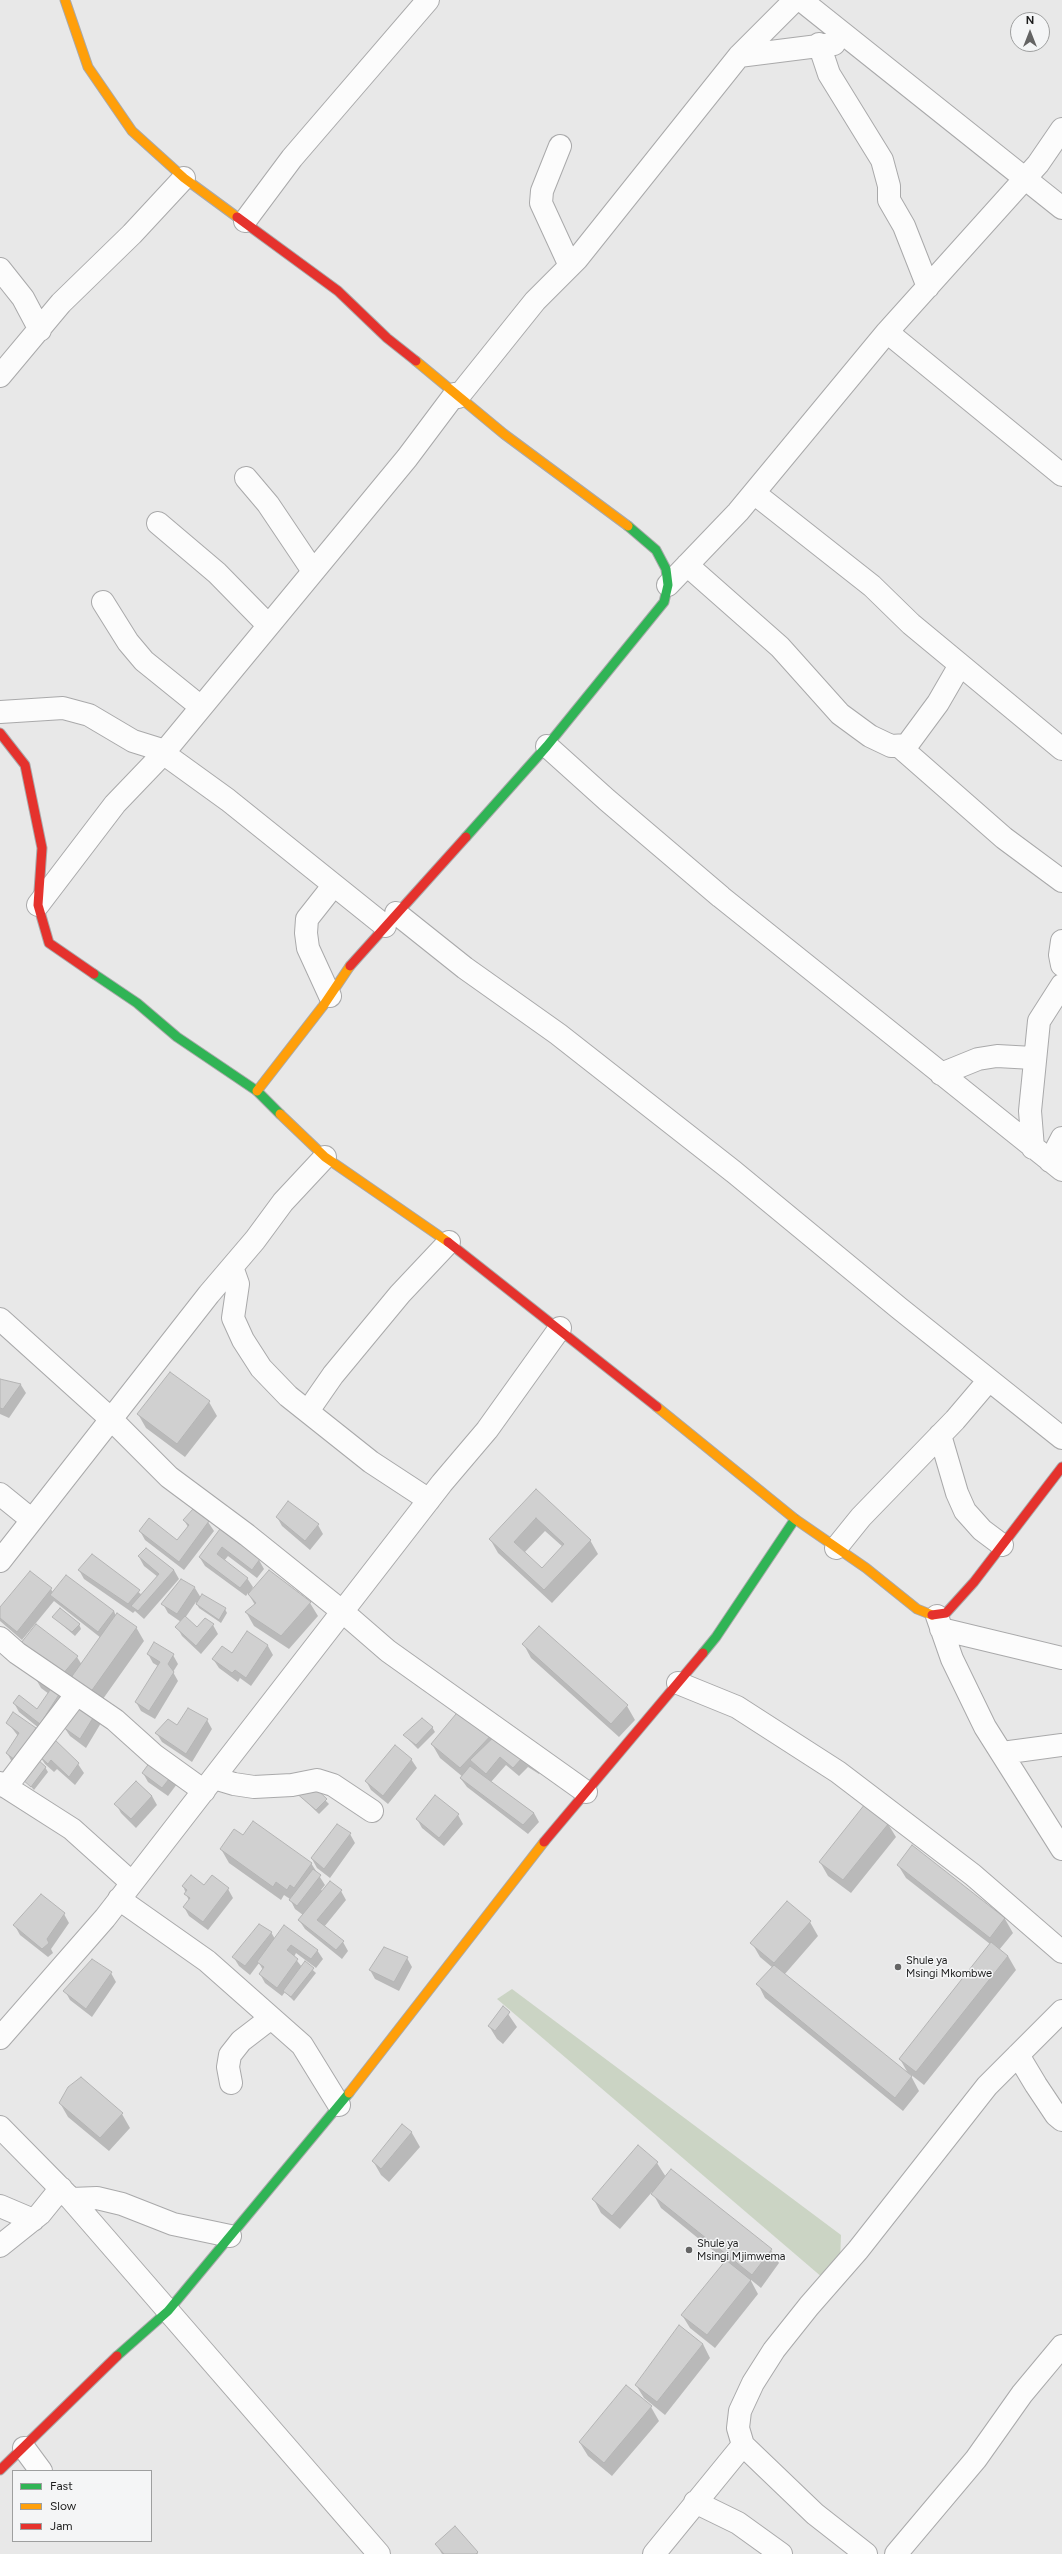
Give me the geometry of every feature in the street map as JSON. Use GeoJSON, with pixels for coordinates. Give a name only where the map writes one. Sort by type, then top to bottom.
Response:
{"type":"FeatureCollection","features":[{"type":"Feature","properties":{"kind":"street"},"geometry":{"type":"LineString","coordinates":[[65,0],[88,67],[132,131],[184,178],[338,292],[387,338],[504,434],[638,533],[656,550],[666,569],[668,585],[664,602],[547,746],[350,966],[330,996],[257,1091]]}},
{"type":"Feature","properties":{"kind":"street"},"geometry":{"type":"LineString","coordinates":[[245,222],[292,158],[428,0]]}},
{"type":"Feature","properties":{"kind":"street"},"geometry":{"type":"LineString","coordinates":[[802,3],[853,42],[1024,180],[1062,208]]}},
{"type":"Feature","properties":{"kind":"street"},"geometry":{"type":"LineString","coordinates":[[802,3],[829,74],[882,160],[889,186],[889,200],[904,226],[928,287]]}},
{"type":"Feature","properties":{"kind":"street"},"geometry":{"type":"LineString","coordinates":[[38,906],[115,804],[164,752],[407,458],[456,395],[535,302],[570,266],[740,56],[802,3]]}},
{"type":"Feature","properties":{"kind":"street"},"geometry":{"type":"LineString","coordinates":[[740,56],[818,45],[853,42]]}},
{"type":"Feature","properties":{"kind":"street"},"geometry":{"type":"LineString","coordinates":[[668,585],[754,493],[887,332],[1024,180],[1062,129]]}},
{"type":"Feature","properties":{"kind":"street"},"geometry":{"type":"LineString","coordinates":[[560,146],[542,191],[541,203],[570,266]]}},
{"type":"Feature","properties":{"kind":"street"},"geometry":{"type":"LineString","coordinates":[[0,376],[61,304],[132,234],[184,178]]}},
{"type":"Feature","properties":{"kind":"street"},"geometry":{"type":"LineString","coordinates":[[0,269],[23,298],[40,330]]}},
{"type":"Feature","properties":{"kind":"street"},"geometry":{"type":"LineString","coordinates":[[887,332],[1062,475]]}},
{"type":"Feature","properties":{"kind":"street"},"geometry":{"type":"LineString","coordinates":[[246,478],[268,504],[313,571]]}},
{"type":"Feature","properties":{"kind":"street"},"geometry":{"type":"LineString","coordinates":[[754,493],[872,586],[911,624],[1062,749]]}},
{"type":"Feature","properties":{"kind":"street"},"geometry":{"type":"LineString","coordinates":[[158,523],[217,574],[268,625]]}},
{"type":"Feature","properties":{"kind":"street"},"geometry":{"type":"LineString","coordinates":[[687,566],[780,647],[840,714],[870,736],[891,746],[907,745],[924,724],[960,665]]}},
{"type":"Feature","properties":{"kind":"street"},"geometry":{"type":"LineString","coordinates":[[103,602],[128,642],[144,661],[201,707]]}},
{"type":"Feature","properties":{"kind":"street"},"geometry":{"type":"LineString","coordinates":[[0,712],[63,708],[89,715],[133,741],[164,752],[228,800],[333,886],[391,920],[465,968],[558,1034],[734,1172],[1062,1438]]}},
{"type":"Feature","properties":{"kind":"street"},"geometry":{"type":"LineString","coordinates":[[0,733],[25,765],[42,848],[38,906],[42,926],[49,943],[136,1003],[177,1038],[257,1091],[325,1157],[395,1203],[449,1242],[560,1328],[795,1519],[917,1609],[939,1622],[1062,1658]]}},
{"type":"Feature","properties":{"kind":"street"},"geometry":{"type":"LineString","coordinates":[[547,746],[607,800],[721,897],[1048,1160]]}},
{"type":"Feature","properties":{"kind":"street"},"geometry":{"type":"LineString","coordinates":[[900,746],[1004,838],[1062,882]]}},
{"type":"Feature","properties":{"kind":"street"},"geometry":{"type":"LineString","coordinates":[[330,996],[316,969],[308,948],[306,920],[333,886]]}},
{"type":"Feature","properties":{"kind":"street"},"geometry":{"type":"LineString","coordinates":[[1062,941],[1060,955],[1062,965]]}},
{"type":"Feature","properties":{"kind":"street"},"geometry":{"type":"LineString","coordinates":[[1048,1160],[1030,1111],[1033,1058],[1039,1022],[1062,985]]}},
{"type":"Feature","properties":{"kind":"street"},"geometry":{"type":"LineString","coordinates":[[941,1074],[978,1060],[997,1056],[1033,1058]]}},
{"type":"Feature","properties":{"kind":"street"},"geometry":{"type":"LineString","coordinates":[[1048,1160],[1062,1138]]}},
{"type":"Feature","properties":{"kind":"street"},"geometry":{"type":"LineString","coordinates":[[0,1561],[283,1202],[325,1157]]}},
{"type":"Feature","properties":{"kind":"street"},"geometry":{"type":"LineString","coordinates":[[308,1411],[338,1370],[395,1300],[449,1242]]}},
{"type":"Feature","properties":{"kind":"street"},"geometry":{"type":"LineString","coordinates":[[232,1267],[238,1284],[233,1318],[243,1340],[261,1368],[288,1396],[371,1462],[429,1500]]}},
{"type":"Feature","properties":{"kind":"street"},"geometry":{"type":"LineString","coordinates":[[0,1319],[111,1419],[169,1478],[247,1535],[343,1612],[394,1656],[586,1792]]}},
{"type":"Feature","properties":{"kind":"street"},"geometry":{"type":"LineString","coordinates":[[0,2038],[126,1891],[429,1500],[488,1430],[560,1328]]}},
{"type":"Feature","properties":{"kind":"street"},"geometry":{"type":"LineString","coordinates":[[836,1548],[861,1517],[940,1435],[989,1380]]}},
{"type":"Feature","properties":{"kind":"street"},"geometry":{"type":"LineString","coordinates":[[940,1435],[957,1493],[965,1511],[982,1530],[1002,1545]]}},
{"type":"Feature","properties":{"kind":"street"},"geometry":{"type":"LineString","coordinates":[[939,1622],[1002,1545],[1062,1467]]}},
{"type":"Feature","properties":{"kind":"street"},"geometry":{"type":"LineString","coordinates":[[0,1494],[32,1520]]}},
{"type":"Feature","properties":{"kind":"street"},"geometry":{"type":"LineString","coordinates":[[0,2470],[107,2365],[168,2311],[339,2105],[586,1792],[716,1637],[795,1519]]}},
{"type":"Feature","properties":{"kind":"street"},"geometry":{"type":"LineString","coordinates":[[939,1622],[952,1659],[979,1714],[1062,1849]]}},
{"type":"Feature","properties":{"kind":"street"},"geometry":{"type":"LineString","coordinates":[[0,1638],[17,1653],[76,1695],[115,1720],[154,1755],[209,1784],[254,1787],[292,1785],[317,1780],[333,1785],[372,1811]]}},
{"type":"Feature","properties":{"kind":"street"},"geometry":{"type":"LineString","coordinates":[[678,1683],[737,1707],[838,1772],[973,1875],[1062,1952]]}},
{"type":"Feature","properties":{"kind":"street"},"geometry":{"type":"LineString","coordinates":[[76,1695],[3,1785],[72,1829],[126,1891],[302,2045],[339,2105]]}},
{"type":"Feature","properties":{"kind":"street"},"geometry":{"type":"LineString","coordinates":[[1002,1753],[1062,1745]]}},
{"type":"Feature","properties":{"kind":"street"},"geometry":{"type":"LineString","coordinates":[[866,2554],[815,2514],[744,2445],[738,2428],[740,2411],[753,2383],[774,2350],[808,2306],[858,2250],[988,2086],[1062,2011]]}},
{"type":"Feature","properties":{"kind":"street"},"geometry":{"type":"LineString","coordinates":[[232,2083],[228,2067],[230,2055],[241,2041],[271,2018]]}},
{"type":"Feature","properties":{"kind":"street"},"geometry":{"type":"LineString","coordinates":[[1018,2055],[1056,2115],[1062,2120]]}},
{"type":"Feature","properties":{"kind":"street"},"geometry":{"type":"LineString","coordinates":[[0,2127],[66,2193],[168,2311],[368,2550]]}},
{"type":"Feature","properties":{"kind":"street"},"geometry":{"type":"LineString","coordinates":[[0,2246],[66,2193],[116,2202],[173,2224],[230,2236]]}},
{"type":"Feature","properties":{"kind":"street"},"geometry":{"type":"LineString","coordinates":[[0,2206],[33,2220]]}},
{"type":"Feature","properties":{"kind":"street"},"geometry":{"type":"LineString","coordinates":[[896,2554],[976,2459],[1022,2394],[1062,2346]]}},
{"type":"Feature","properties":{"kind":"street"},"geometry":{"type":"LineString","coordinates":[[654,2554],[695,2502],[744,2445]]}},
{"type":"Feature","properties":{"kind":"street"},"geometry":{"type":"LineString","coordinates":[[24,2448],[40,2470]]}},
{"type":"Feature","properties":{"kind":"street"},"geometry":{"type":"LineString","coordinates":[[695,2502],[738,2523],[781,2554]]}},
{"type":"Feature","properties":{"kind":"green space"},"geometry":{"type":"Polygon","coordinates":[[[512,1989],[841,2235],[840,2263],[823,2278],[497,1999],[512,1989]]]}},
{"type":"Feature","properties":{"kind":"building"},"geometry":{"type":"Polygon","coordinates":[[[170,1372],[210,1401],[177,1444],[137,1414],[170,1372]]]}},
{"type":"Feature","properties":{"kind":"building"},"geometry":{"type":"Polygon","coordinates":[[[0,1379],[21,1384],[3,1409],[0,1408],[0,1379]]]}},
{"type":"Feature","properties":{"kind":"building"},"geometry":{"type":"Polygon","coordinates":[[[536,1489],[591,1540],[544,1590],[489,1539],[536,1489]],[[536,1518],[514,1542],[542,1568],[564,1544],[536,1518]]]}},
{"type":"Feature","properties":{"kind":"building"},"geometry":{"type":"Polygon","coordinates":[[[288,1501],[319,1524],[305,1541],[276,1517],[288,1501]]]}},
{"type":"Feature","properties":{"kind":"building"},"geometry":{"type":"Polygon","coordinates":[[[193,1509],[209,1521],[179,1562],[139,1531],[149,1518],[177,1540],[189,1525],[183,1520],[193,1509]]]}},
{"type":"Feature","properties":{"kind":"building"},"geometry":{"type":"Polygon","coordinates":[[[220,1529],[260,1559],[252,1570],[222,1547],[217,1554],[248,1578],[240,1588],[199,1557],[220,1529]]]}},
{"type":"Feature","properties":{"kind":"building"},"geometry":{"type":"Polygon","coordinates":[[[146,1548],[174,1570],[138,1611],[131,1606],[159,1574],[138,1556],[146,1548]]]}},
{"type":"Feature","properties":{"kind":"building"},"geometry":{"type":"Polygon","coordinates":[[[92,1554],[140,1590],[128,1604],[78,1570],[92,1554]]]}},
{"type":"Feature","properties":{"kind":"building"},"geometry":{"type":"Polygon","coordinates":[[[269,1570],[311,1602],[281,1636],[245,1612],[256,1603],[248,1594],[269,1570]]]}},
{"type":"Feature","properties":{"kind":"building"},"geometry":{"type":"Polygon","coordinates":[[[30,1571],[52,1588],[17,1632],[0,1618],[0,1607],[30,1571]]]}},
{"type":"Feature","properties":{"kind":"building"},"geometry":{"type":"Polygon","coordinates":[[[66,1575],[114,1611],[98,1632],[50,1595],[66,1575]]]}},
{"type":"Feature","properties":{"kind":"building"},"geometry":{"type":"Polygon","coordinates":[[[181,1579],[195,1587],[177,1614],[161,1604],[181,1579]]]}},
{"type":"Feature","properties":{"kind":"building"},"geometry":{"type":"Polygon","coordinates":[[[202,1594],[226,1608],[219,1620],[196,1604],[202,1594]]]}},
{"type":"Feature","properties":{"kind":"building"},"geometry":{"type":"Polygon","coordinates":[[[60,1608],[80,1624],[72,1632],[52,1617],[60,1608]]]}},
{"type":"Feature","properties":{"kind":"building"},"geometry":{"type":"Polygon","coordinates":[[[117,1613],[137,1627],[90,1693],[70,1679],[117,1613]]]}},
{"type":"Feature","properties":{"kind":"building"},"geometry":{"type":"Polygon","coordinates":[[[185,1616],[197,1627],[205,1618],[214,1624],[196,1646],[175,1627],[185,1616]]]}},
{"type":"Feature","properties":{"kind":"building"},"geometry":{"type":"Polygon","coordinates":[[[36,1624],[78,1656],[62,1675],[21,1643],[36,1624]]]}},
{"type":"Feature","properties":{"kind":"building"},"geometry":{"type":"Polygon","coordinates":[[[539,1626],[628,1705],[611,1724],[522,1644],[539,1626]]]}},
{"type":"Feature","properties":{"kind":"building"},"geometry":{"type":"Polygon","coordinates":[[[247,1631],[268,1645],[246,1678],[235,1670],[232,1673],[212,1659],[222,1646],[232,1653],[247,1631]]]}},
{"type":"Feature","properties":{"kind":"building"},"geometry":{"type":"Polygon","coordinates":[[[154,1642],[174,1654],[168,1664],[174,1672],[149,1711],[135,1702],[160,1662],[147,1654],[154,1642]]]}},
{"type":"Feature","properties":{"kind":"building"},"geometry":{"type":"Polygon","coordinates":[[[39,1672],[62,1690],[40,1724],[13,1703],[19,1695],[37,1709],[50,1690],[35,1679],[39,1672]]]}},
{"type":"Feature","properties":{"kind":"building"},"geometry":{"type":"Polygon","coordinates":[[[466,1702],[497,1729],[460,1768],[431,1744],[466,1702]]]}},
{"type":"Feature","properties":{"kind":"building"},"geometry":{"type":"Polygon","coordinates":[[[78,1704],[96,1713],[80,1739],[63,1727],[78,1704]]]}},
{"type":"Feature","properties":{"kind":"building"},"geometry":{"type":"Polygon","coordinates":[[[188,1708],[208,1719],[186,1754],[155,1733],[168,1719],[177,1725],[188,1708]]]}},
{"type":"Feature","properties":{"kind":"building"},"geometry":{"type":"Polygon","coordinates":[[[13,1712],[36,1728],[15,1760],[6,1753],[19,1733],[6,1723],[13,1712]]]}},
{"type":"Feature","properties":{"kind":"building"},"geometry":{"type":"Polygon","coordinates":[[[422,1718],[433,1727],[416,1745],[403,1735],[422,1718]]]}},
{"type":"Feature","properties":{"kind":"building"},"geometry":{"type":"Polygon","coordinates":[[[503,1728],[522,1758],[513,1768],[500,1757],[486,1774],[470,1760],[503,1728]]]}},
{"type":"Feature","properties":{"kind":"building"},"geometry":{"type":"Polygon","coordinates":[[[53,1738],[79,1763],[69,1777],[51,1760],[48,1764],[38,1755],[53,1738]]]}},
{"type":"Feature","properties":{"kind":"building"},"geometry":{"type":"Polygon","coordinates":[[[395,1745],[412,1759],[383,1796],[365,1781],[395,1745]]]}},
{"type":"Feature","properties":{"kind":"building"},"geometry":{"type":"Polygon","coordinates":[[[158,1751],[179,1766],[162,1788],[142,1773],[158,1751]]]}},
{"type":"Feature","properties":{"kind":"building"},"geometry":{"type":"Polygon","coordinates":[[[37,1759],[46,1767],[31,1787],[22,1779],[37,1759]]]}},
{"type":"Feature","properties":{"kind":"building"},"geometry":{"type":"Polygon","coordinates":[[[470,1766],[534,1813],[523,1825],[460,1778],[470,1766]]]}},
{"type":"Feature","properties":{"kind":"building"},"geometry":{"type":"Polygon","coordinates":[[[307,1780],[327,1799],[316,1810],[295,1792],[307,1780]]]}},
{"type":"Feature","properties":{"kind":"building"},"geometry":{"type":"Polygon","coordinates":[[[136,1781],[152,1796],[131,1819],[114,1804],[136,1781]]]}},
{"type":"Feature","properties":{"kind":"building"},"geometry":{"type":"Polygon","coordinates":[[[435,1795],[459,1814],[439,1838],[416,1819],[435,1795]]]}},
{"type":"Feature","properties":{"kind":"building"},"geometry":{"type":"Polygon","coordinates":[[[865,1804],[889,1823],[843,1880],[819,1862],[865,1804]]]}},
{"type":"Feature","properties":{"kind":"building"},"geometry":{"type":"Polygon","coordinates":[[[253,1821],[312,1863],[294,1888],[290,1885],[287,1890],[276,1882],[273,1887],[220,1849],[234,1829],[243,1835],[253,1821]]]}},
{"type":"Feature","properties":{"kind":"building"},"geometry":{"type":"Polygon","coordinates":[[[337,1824],[351,1833],[324,1869],[311,1858],[337,1824]]]}},
{"type":"Feature","properties":{"kind":"building"},"geometry":{"type":"Polygon","coordinates":[[[912,1845],[1005,1918],[990,1938],[897,1865],[912,1845]]]}},
{"type":"Feature","properties":{"kind":"building"},"geometry":{"type":"Polygon","coordinates":[[[313,1869],[321,1875],[297,1906],[289,1900],[313,1869]]]}},
{"type":"Feature","properties":{"kind":"building"},"geometry":{"type":"Polygon","coordinates":[[[191,1875],[204,1885],[212,1875],[229,1888],[203,1922],[183,1907],[190,1898],[184,1894],[187,1890],[182,1886],[191,1875]]]}},
{"type":"Feature","properties":{"kind":"building"},"geometry":{"type":"Polygon","coordinates":[[[330,1881],[342,1890],[317,1920],[344,1941],[336,1950],[298,1920],[330,1881]]]}},
{"type":"Feature","properties":{"kind":"building"},"geometry":{"type":"Polygon","coordinates":[[[41,1894],[65,1913],[47,1939],[49,1943],[42,1949],[13,1925],[41,1894]]]}},
{"type":"Feature","properties":{"kind":"building"},"geometry":{"type":"Polygon","coordinates":[[[787,1901],[811,1921],[774,1963],[750,1943],[787,1901]]]}},
{"type":"Feature","properties":{"kind":"building"},"geometry":{"type":"Polygon","coordinates":[[[259,1924],[272,1932],[245,1966],[232,1957],[259,1924]]]}},
{"type":"Feature","properties":{"kind":"building"},"geometry":{"type":"Polygon","coordinates":[[[284,1925],[318,1950],[311,1959],[291,1945],[287,1950],[298,1959],[277,1988],[259,1974],[264,1967],[257,1962],[284,1925]]]}},
{"type":"Feature","properties":{"kind":"building"},"geometry":{"type":"Polygon","coordinates":[[[991,1942],[1008,1956],[916,2072],[899,2059],[991,1942]]]}},
{"type":"Feature","properties":{"kind":"building"},"geometry":{"type":"Polygon","coordinates":[[[384,1947],[408,1957],[394,1982],[369,1970],[384,1947]]]}},
{"type":"Feature","properties":{"kind":"building"},"geometry":{"type":"Polygon","coordinates":[[[92,1959],[112,1972],[86,2009],[63,1991],[92,1959]]]}},
{"type":"Feature","properties":{"kind":"building"},"geometry":{"type":"Polygon","coordinates":[[[305,1961],[314,1968],[291,1997],[283,1991],[305,1961]]]}},
{"type":"Feature","properties":{"kind":"building"},"geometry":{"type":"Polygon","coordinates":[[[774,1965],[912,2076],[895,2098],[756,1984],[774,1965]]]}},
{"type":"Feature","properties":{"kind":"building"},"geometry":{"type":"Polygon","coordinates":[[[503,2006],[510,2012],[495,2031],[488,2026],[503,2006]]]}},
{"type":"Feature","properties":{"kind":"building"},"geometry":{"type":"Polygon","coordinates":[[[81,2077],[123,2113],[100,2138],[59,2103],[68,2087],[81,2077]]]}},
{"type":"Feature","properties":{"kind":"building"},"geometry":{"type":"Polygon","coordinates":[[[402,2124],[412,2132],[381,2169],[372,2161],[402,2124]]]}},
{"type":"Feature","properties":{"kind":"building"},"geometry":{"type":"Polygon","coordinates":[[[638,2145],[658,2162],[612,2216],[592,2199],[638,2145]]]}},
{"type":"Feature","properties":{"kind":"building"},"geometry":{"type":"Polygon","coordinates":[[[671,2169],[772,2249],[752,2275],[651,2194],[671,2169]]]}},
{"type":"Feature","properties":{"kind":"building"},"geometry":{"type":"Polygon","coordinates":[[[726,2260],[751,2280],[707,2335],[681,2315],[726,2260]]]}},
{"type":"Feature","properties":{"kind":"building"},"geometry":{"type":"Polygon","coordinates":[[[679,2325],[703,2344],[657,2402],[635,2385],[679,2325]]]}},
{"type":"Feature","properties":{"kind":"building"},"geometry":{"type":"Polygon","coordinates":[[[626,2385],[652,2406],[604,2463],[579,2442],[626,2385]]]}},
{"type":"Feature","properties":{"kind":"building"},"geometry":{"type":"Polygon","coordinates":[[[455,2526],[478,2552],[476,2554],[444,2554],[435,2544],[455,2526]]]}},
{"type":"Feature","properties":{"kind":"traffic: fast"},"geometry":{"type":"LineString","coordinates":[[466,837],[547,746],[664,602],[668,585],[666,569],[656,550],[628,526]]}},
{"type":"Feature","properties":{"kind":"traffic: fast"},"geometry":{"type":"LineString","coordinates":[[94,974],[137,1003],[177,1037],[257,1091],[280,1114]]}},
{"type":"Feature","properties":{"kind":"traffic: fast"},"geometry":{"type":"LineString","coordinates":[[703,1653],[716,1637],[795,1519]]}},
{"type":"Feature","properties":{"kind":"traffic: fast"},"geometry":{"type":"LineString","coordinates":[[117,2356],[168,2311],[349,2093]]}},
{"type":"Feature","properties":{"kind":"traffic: slow"},"geometry":{"type":"LineString","coordinates":[[65,0],[88,67],[132,131],[184,178],[237,217]]}},
{"type":"Feature","properties":{"kind":"traffic: slow"},"geometry":{"type":"LineString","coordinates":[[416,361],[504,434],[628,526]]}},
{"type":"Feature","properties":{"kind":"traffic: slow"},"geometry":{"type":"LineString","coordinates":[[257,1091],[323,1006],[350,966]]}},
{"type":"Feature","properties":{"kind":"traffic: slow"},"geometry":{"type":"LineString","coordinates":[[280,1114],[325,1157],[448,1242]]}},
{"type":"Feature","properties":{"kind":"traffic: slow"},"geometry":{"type":"LineString","coordinates":[[657,1407],[795,1519],[866,1568],[917,1609],[932,1615]]}},
{"type":"Feature","properties":{"kind":"traffic: slow"},"geometry":{"type":"LineString","coordinates":[[349,2093],[544,1842]]}},
{"type":"Feature","properties":{"kind":"traffic: jam"},"geometry":{"type":"LineString","coordinates":[[237,217],[338,291],[387,338],[416,361]]}},
{"type":"Feature","properties":{"kind":"traffic: jam"},"geometry":{"type":"LineString","coordinates":[[0,733],[25,765],[42,848],[38,905],[49,943],[94,974]]}},
{"type":"Feature","properties":{"kind":"traffic: jam"},"geometry":{"type":"LineString","coordinates":[[350,966],[466,837]]}},
{"type":"Feature","properties":{"kind":"traffic: jam"},"geometry":{"type":"LineString","coordinates":[[448,1242],[657,1407]]}},
{"type":"Feature","properties":{"kind":"traffic: jam"},"geometry":{"type":"LineString","coordinates":[[932,1615],[946,1613],[974,1582],[1062,1467]]}},
{"type":"Feature","properties":{"kind":"traffic: jam"},"geometry":{"type":"LineString","coordinates":[[544,1842],[703,1653]]}},
{"type":"Feature","properties":{"kind":"traffic: jam"},"geometry":{"type":"LineString","coordinates":[[0,2470],[117,2356]]}},
{"type":"Feature","properties":{"kind":"place","name":"Shule ya Msingi Mkombwe"},"geometry":{"type":"Point","coordinates":[898,1967]}},
{"type":"Feature","properties":{"kind":"place","name":"Shule ya Msingi Mjimwema"},"geometry":{"type":"Point","coordinates":[689,2250]}}]}
